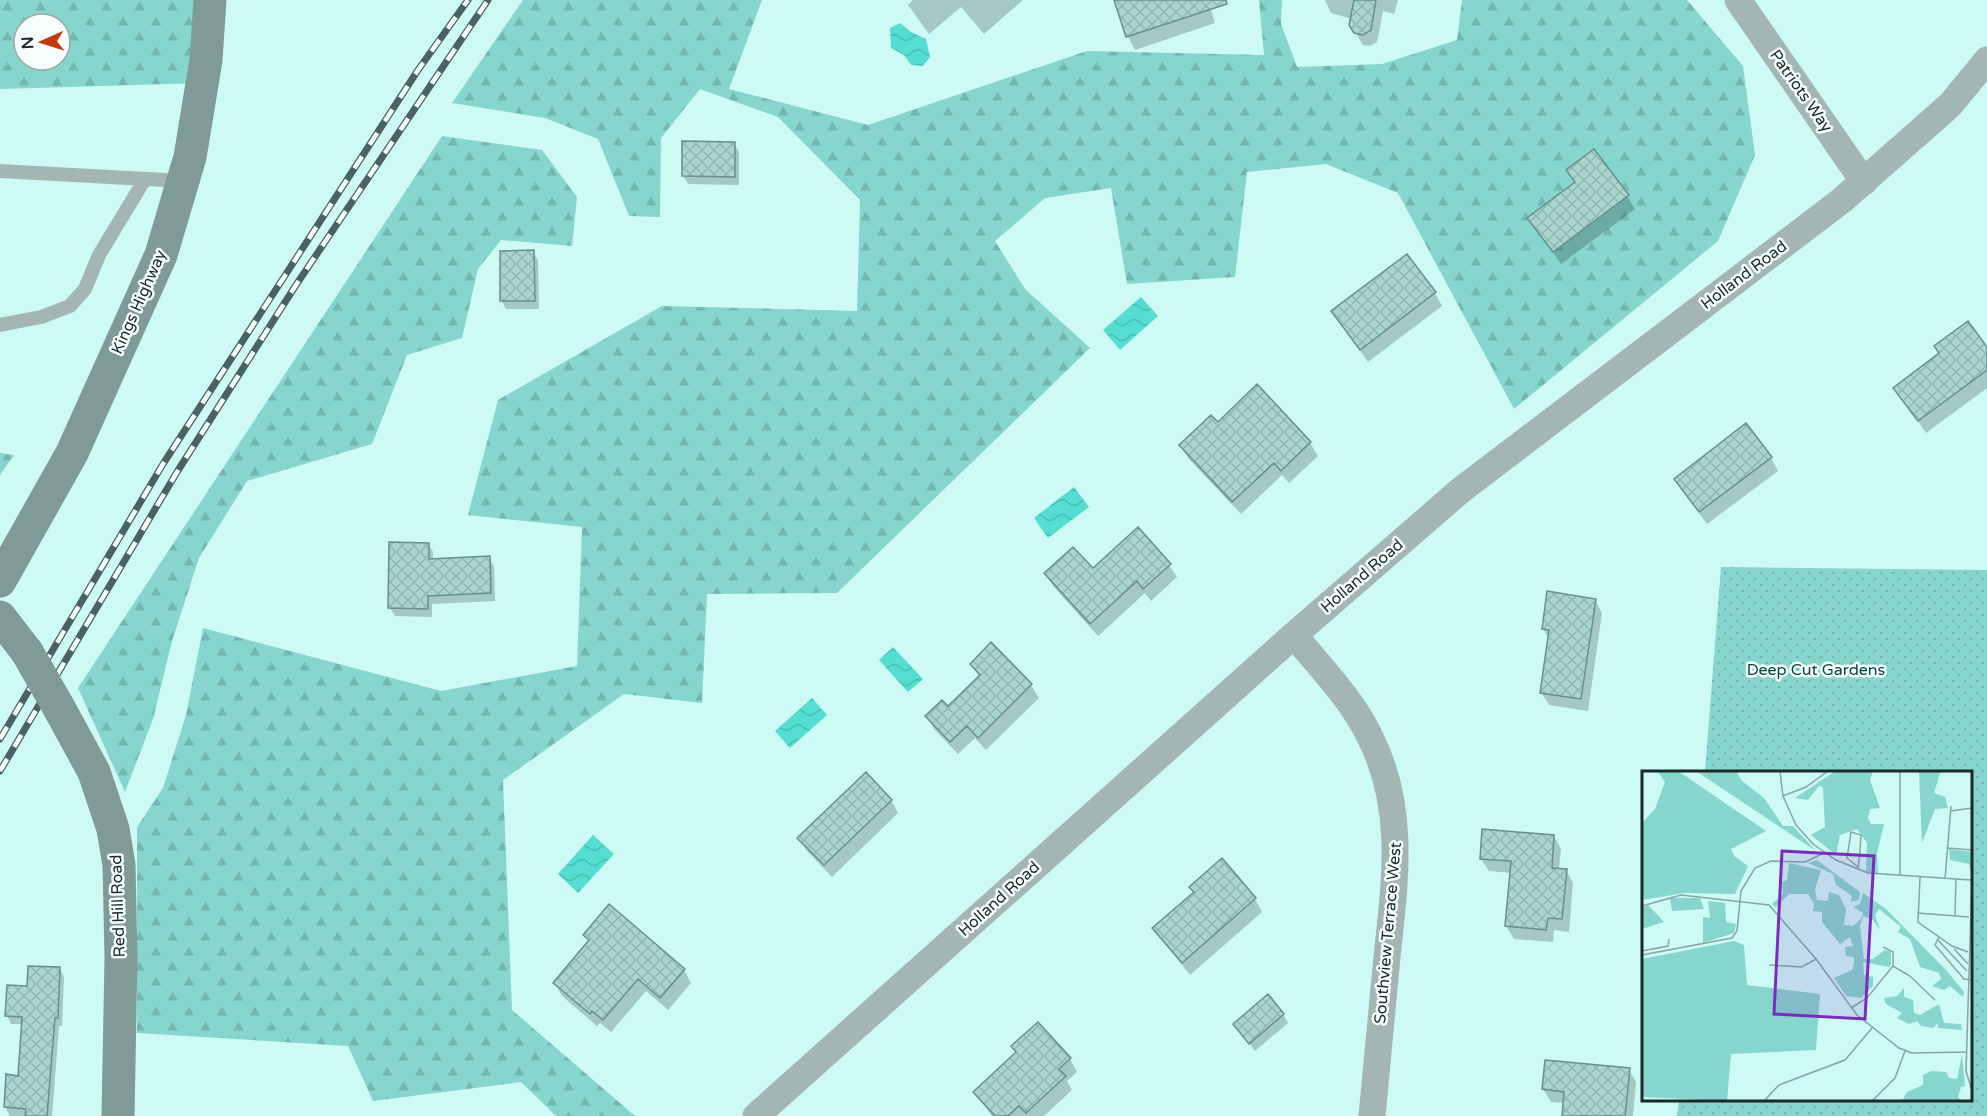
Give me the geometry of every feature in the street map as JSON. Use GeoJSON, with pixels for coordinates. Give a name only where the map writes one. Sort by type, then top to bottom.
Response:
{"type":"FeatureCollection","features":[{"type":"Feature","properties":{"kind":"street","name":"Kings Highway"},"geometry":{"type":"LineString","coordinates":[[0,581],[76,442],[161,255],[183,181],[206,60],[210,0]]}},
{"type":"Feature","properties":{"kind":"street","name":"Patriots Way"},"geometry":{"type":"LineString","coordinates":[[1738,0],[1864,182]]}},
{"type":"Feature","properties":{"kind":"street","name":"Holland Road"},"geometry":{"type":"LineString","coordinates":[[756,1116],[1294,635],[1461,490],[1864,182],[1950,105],[1987,60]]}},
{"type":"Feature","properties":{"kind":"street","name":"Red Hill Road"},"geometry":{"type":"LineString","coordinates":[[0,617],[27,652],[94,772],[113,829],[119,865],[118,1116]]}},
{"type":"Feature","properties":{"kind":"street","name":"Southview Terrace West"},"geometry":{"type":"LineString","coordinates":[[1294,635],[1357,714],[1371,738],[1386,776],[1394,808],[1396,863],[1372,1116]]}},
{"type":"Feature","properties":{"kind":"lane"},"geometry":{"type":"LineString","coordinates":[[0,171],[183,181]]}},
{"type":"Feature","properties":{"kind":"lane"},"geometry":{"type":"LineString","coordinates":[[0,325],[41,317],[70,306],[85,289],[99,255],[145,179]]}},
{"type":"Feature","properties":{"kind":"green space"},"geometry":{"type":"Polygon","coordinates":[[[0,0],[208,0],[201,83],[0,89],[0,0]]]}},
{"type":"Feature","properties":{"kind":"green space"},"geometry":{"type":"Polygon","coordinates":[[[523,0],[762,0],[729,89],[868,125],[1087,51],[1264,55],[1259,0],[1282,0],[1281,24],[1297,67],[1382,64],[1457,40],[1462,0],[1687,0],[1743,66],[1755,155],[1718,241],[1514,409],[1398,193],[1326,164],[1247,172],[1235,277],[1127,284],[1111,188],[1045,198],[995,241],[1025,289],[1090,348],[837,593],[707,594],[702,703],[624,694],[503,780],[512,1010],[635,1116],[556,1116],[521,1082],[373,1101],[348,1046],[137,1033],[137,827],[163,788],[186,715],[203,628],[441,691],[577,666],[582,527],[468,515],[498,400],[662,306],[857,311],[860,200],[778,117],[700,89],[661,138],[660,217],[629,216],[598,139],[545,118],[452,103],[523,0]]]}},
{"type":"Feature","properties":{"kind":"green space"},"geometry":{"type":"Polygon","coordinates":[[[442,136],[542,150],[577,197],[572,246],[501,240],[478,269],[462,338],[407,355],[372,444],[247,481],[199,558],[172,641],[153,719],[125,792],[78,688],[442,136]]]}},
{"type":"Feature","properties":{"kind":"green space"},"geometry":{"type":"Polygon","coordinates":[[[0,453],[14,455],[0,475],[0,453]]]}},
{"type":"Feature","properties":{"kind":"green space","name":"Deep Cut Gardens"},"geometry":{"type":"Polygon","coordinates":[[[1721,567],[1987,570],[1987,1116],[1677,1116],[1679,1101],[1972,1101],[1972,771],[1705,771],[1721,567]]]}},
{"type":"Feature","properties":{"kind":"water"},"geometry":{"type":"Polygon","coordinates":[[[900,23],[911,32],[926,39],[930,57],[923,66],[911,65],[904,55],[891,48],[890,28],[900,23]]]}},
{"type":"Feature","properties":{"kind":"water"},"geometry":{"type":"Polygon","coordinates":[[[1141,297],[1158,316],[1120,350],[1103,330],[1141,297]]]}},
{"type":"Feature","properties":{"kind":"water"},"geometry":{"type":"Polygon","coordinates":[[[1074,487],[1089,507],[1048,538],[1034,518],[1074,487]]]}},
{"type":"Feature","properties":{"kind":"water"},"geometry":{"type":"Polygon","coordinates":[[[893,647],[923,679],[908,692],[879,660],[893,647]]]}},
{"type":"Feature","properties":{"kind":"water"},"geometry":{"type":"Polygon","coordinates":[[[812,698],[827,715],[790,748],[775,731],[812,698]]]}},
{"type":"Feature","properties":{"kind":"water"},"geometry":{"type":"Polygon","coordinates":[[[593,835],[614,854],[578,893],[558,874],[593,835]]]}},
{"type":"Feature","properties":{"kind":"building"},"geometry":{"type":"Polygon","coordinates":[[[1114,0],[1226,0],[1227,4],[1126,37],[1114,0]]]}},
{"type":"Feature","properties":{"kind":"building"},"geometry":{"type":"Polygon","coordinates":[[[1354,0],[1376,0],[1371,30],[1363,35],[1354,33],[1349,25],[1354,0]]]}},
{"type":"Feature","properties":{"kind":"building"},"geometry":{"type":"Polygon","coordinates":[[[682,141],[735,142],[735,177],[682,176],[682,141]]]}},
{"type":"Feature","properties":{"kind":"building"},"geometry":{"type":"Polygon","coordinates":[[[1594,149],[1629,195],[1553,252],[1527,218],[1575,182],[1566,170],[1594,149]]]}},
{"type":"Feature","properties":{"kind":"building"},"geometry":{"type":"Polygon","coordinates":[[[534,250],[535,301],[500,301],[500,251],[534,250]]]}},
{"type":"Feature","properties":{"kind":"building"},"geometry":{"type":"Polygon","coordinates":[[[1407,254],[1436,292],[1360,350],[1331,311],[1407,254]]]}},
{"type":"Feature","properties":{"kind":"building"},"geometry":{"type":"Polygon","coordinates":[[[1968,321],[1987,347],[1987,370],[1918,421],[1893,388],[1939,353],[1934,346],[1968,321]]]}},
{"type":"Feature","properties":{"kind":"building"},"geometry":{"type":"Polygon","coordinates":[[[1257,384],[1311,442],[1281,471],[1274,463],[1232,502],[1179,445],[1211,415],[1218,422],[1257,384]]]}},
{"type":"Feature","properties":{"kind":"building"},"geometry":{"type":"Polygon","coordinates":[[[1746,423],[1772,457],[1699,512],[1674,479],[1746,423]]]}},
{"type":"Feature","properties":{"kind":"building"},"geometry":{"type":"Polygon","coordinates":[[[1138,527],[1171,564],[1143,589],[1137,581],[1090,624],[1044,573],[1073,547],[1093,568],[1138,527]]]}},
{"type":"Feature","properties":{"kind":"building"},"geometry":{"type":"Polygon","coordinates":[[[389,542],[429,543],[429,559],[490,556],[491,593],[428,596],[428,609],[388,608],[389,542]]]}},
{"type":"Feature","properties":{"kind":"building"},"geometry":{"type":"Polygon","coordinates":[[[1547,591],[1596,599],[1581,699],[1540,693],[1549,630],[1542,629],[1547,591]]]}},
{"type":"Feature","properties":{"kind":"building"},"geometry":{"type":"Polygon","coordinates":[[[991,642],[1032,684],[978,738],[967,726],[950,742],[925,716],[942,700],[948,706],[980,675],[970,664],[991,642]]]}},
{"type":"Feature","properties":{"kind":"building"},"geometry":{"type":"Polygon","coordinates":[[[866,772],[892,800],[824,865],[797,838],[866,772]]]}},
{"type":"Feature","properties":{"kind":"building"},"geometry":{"type":"Polygon","coordinates":[[[1482,829],[1554,835],[1552,868],[1567,869],[1562,919],[1548,918],[1546,930],[1505,926],[1511,861],[1480,859],[1482,829]]]}},
{"type":"Feature","properties":{"kind":"building"},"geometry":{"type":"Polygon","coordinates":[[[1222,858],[1256,898],[1182,963],[1152,928],[1194,892],[1189,887],[1222,858]]]}},
{"type":"Feature","properties":{"kind":"building"},"geometry":{"type":"Polygon","coordinates":[[[609,904],[685,969],[660,998],[638,979],[603,1020],[592,1011],[590,1014],[553,983],[589,940],[583,935],[609,904]]]}},
{"type":"Feature","properties":{"kind":"building"},"geometry":{"type":"Polygon","coordinates":[[[28,966],[60,967],[58,1018],[55,1018],[47,1116],[25,1116],[26,1109],[4,1107],[6,1074],[18,1076],[22,1017],[5,1016],[7,985],[27,986],[28,966]]]}},
{"type":"Feature","properties":{"kind":"building"},"geometry":{"type":"Polygon","coordinates":[[[1268,994],[1284,1014],[1249,1044],[1233,1024],[1268,994]]]}},
{"type":"Feature","properties":{"kind":"building"},"geometry":{"type":"Polygon","coordinates":[[[1038,1022],[1071,1058],[1059,1069],[1066,1076],[1026,1113],[1019,1106],[1008,1116],[995,1116],[973,1092],[1016,1052],[1011,1046],[1038,1022]]]}},
{"type":"Feature","properties":{"kind":"building"},"geometry":{"type":"Polygon","coordinates":[[[1545,1060],[1630,1068],[1625,1116],[1562,1116],[1564,1092],[1542,1089],[1545,1060]]]}},
{"type":"Feature","properties":{"kind":"railway"},"geometry":{"type":"LineString","coordinates":[[0,739],[163,464],[418,70],[468,0]]}},
{"type":"Feature","properties":{"kind":"railway"},"geometry":{"type":"LineString","coordinates":[[0,771],[177,472],[296,285],[488,0]]}}]}
